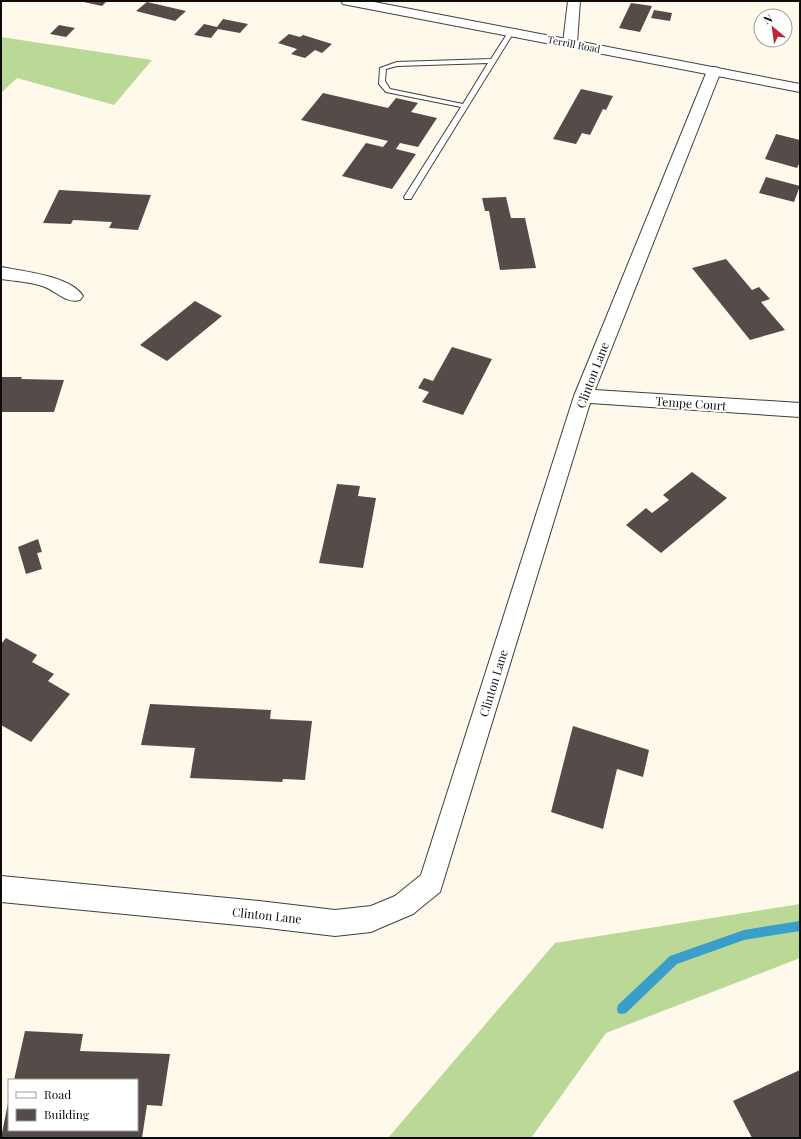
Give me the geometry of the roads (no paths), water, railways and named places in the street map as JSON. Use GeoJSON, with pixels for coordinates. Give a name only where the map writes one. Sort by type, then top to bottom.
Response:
{"type":"FeatureCollection","features":[{"type":"Feature","properties":{"kind":"street","name":"Terrill Road"},"geometry":{"type":"LineString","coordinates":[[348,1],[800,88]]}},
{"type":"Feature","properties":{"kind":"street"},"geometry":{"type":"LineString","coordinates":[[570,43],[574,1]]}},
{"type":"Feature","properties":{"kind":"street","name":"Clinton Lane"},"geometry":{"type":"LineString","coordinates":[[1,889],[251,913],[335,923],[371,919],[404,905],[430,882],[442,848],[582,396],[714,71]]}},
{"type":"Feature","properties":{"kind":"street"},"geometry":{"type":"LineString","coordinates":[[1,274],[49,282],[74,296]]}},
{"type":"Feature","properties":{"kind":"street","name":"Tempe Court"},"geometry":{"type":"LineString","coordinates":[[582,396],[800,410]]}},
{"type":"Feature","properties":{"kind":"lane"},"geometry":{"type":"LineString","coordinates":[[408,197],[511,32]]}},
{"type":"Feature","properties":{"kind":"lane"},"geometry":{"type":"LineString","coordinates":[[465,106],[388,91],[384,88],[381,80],[383,68],[397,64],[493,61]]}},
{"type":"Feature","properties":{"kind":"waterway"},"geometry":{"type":"LineString","coordinates":[[622,1009],[674,960],[744,935],[800,926]]}}]}
